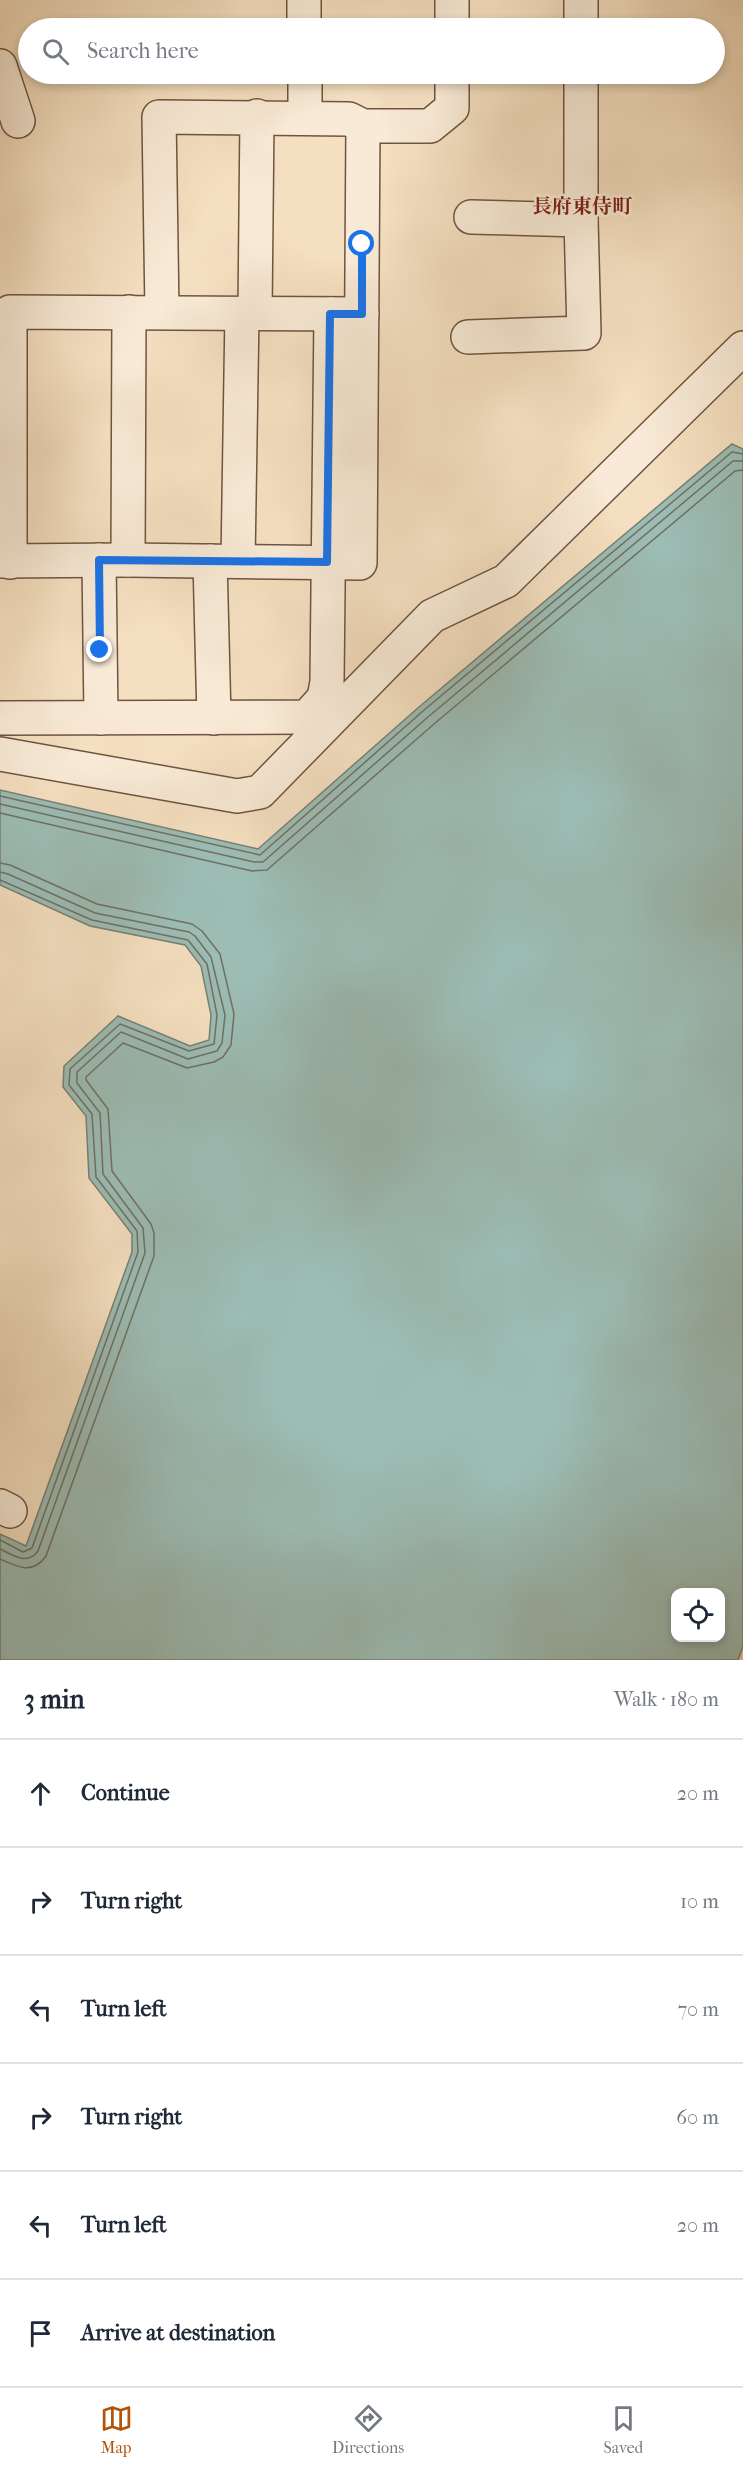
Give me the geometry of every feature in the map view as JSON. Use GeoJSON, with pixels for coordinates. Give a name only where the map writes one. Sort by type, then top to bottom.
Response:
{"type":"FeatureCollection","features":[{"type":"Feature","properties":{"kind":"street"},"geometry":{"type":"LineString","coordinates":[[304,0],[304,18]]}},
{"type":"Feature","properties":{"kind":"street"},"geometry":{"type":"LineString","coordinates":[[452,0],[452,18]]}},
{"type":"Feature","properties":{"kind":"street"},"geometry":{"type":"LineString","coordinates":[[581,0],[581,18]]}},
{"type":"Feature","properties":{"kind":"street"},"geometry":{"type":"LineString","coordinates":[[0,66],[18,121]]}},
{"type":"Feature","properties":{"kind":"street"},"geometry":{"type":"LineString","coordinates":[[305,84],[305,118]]}},
{"type":"Feature","properties":{"kind":"street"},"geometry":{"type":"LineString","coordinates":[[162,312],[159,117],[349,118],[363,126],[430,126],[452,108],[452,84]]}},
{"type":"Feature","properties":{"kind":"street"},"geometry":{"type":"LineString","coordinates":[[468,337],[584,333],[581,84]]}},
{"type":"Feature","properties":{"kind":"street"},"geometry":{"type":"LineString","coordinates":[[214,718],[224,561],[248,313],[257,116]]}},
{"type":"Feature","properties":{"kind":"street"},"geometry":{"type":"LineString","coordinates":[[346,314],[10,312],[5,562],[113,560],[360,563],[346,314],[363,126]]}},
{"type":"Feature","properties":{"kind":"street"},"geometry":{"type":"LineString","coordinates":[[471,217],[581,220]]}},
{"type":"Feature","properties":{"kind":"street"},"geometry":{"type":"LineString","coordinates":[[101,718],[129,312]]}},
{"type":"Feature","properties":{"kind":"street"},"geometry":{"type":"LineString","coordinates":[[0,754],[237,796],[260,792],[333,703],[432,616],[506,580],[740,356]]}},
{"type":"Feature","properties":{"kind":"street"},"geometry":{"type":"LineString","coordinates":[[327,562],[327,682],[333,703]]}},
{"type":"Feature","properties":{"kind":"street"},"geometry":{"type":"LineString","coordinates":[[0,718],[307,717],[333,703]]}},
{"type":"Feature","properties":{"kind":"water"},"geometry":{"type":"Polygon","coordinates":[[[732,444],[743,449],[743,1646],[738,1660],[0,1660],[0,1534],[26,1546],[132,1252],[132,1234],[89,1178],[86,1116],[63,1087],[64,1066],[118,1016],[190,1046],[209,1040],[211,1015],[201,966],[185,945],[90,926],[0,885],[0,790],[258,849],[419,707],[732,444]]]}},
{"type":"Feature","properties":{"kind":"district","name":"長府東侍町"},"geometry":{"type":"Point","coordinates":[582,206]}},
{"type":"Feature","properties":{"kind":"route"},"geometry":{"type":"LineString","coordinates":[[100,650],[99,560],[327,562],[330,314],[362,314],[362,244]]}}]}
